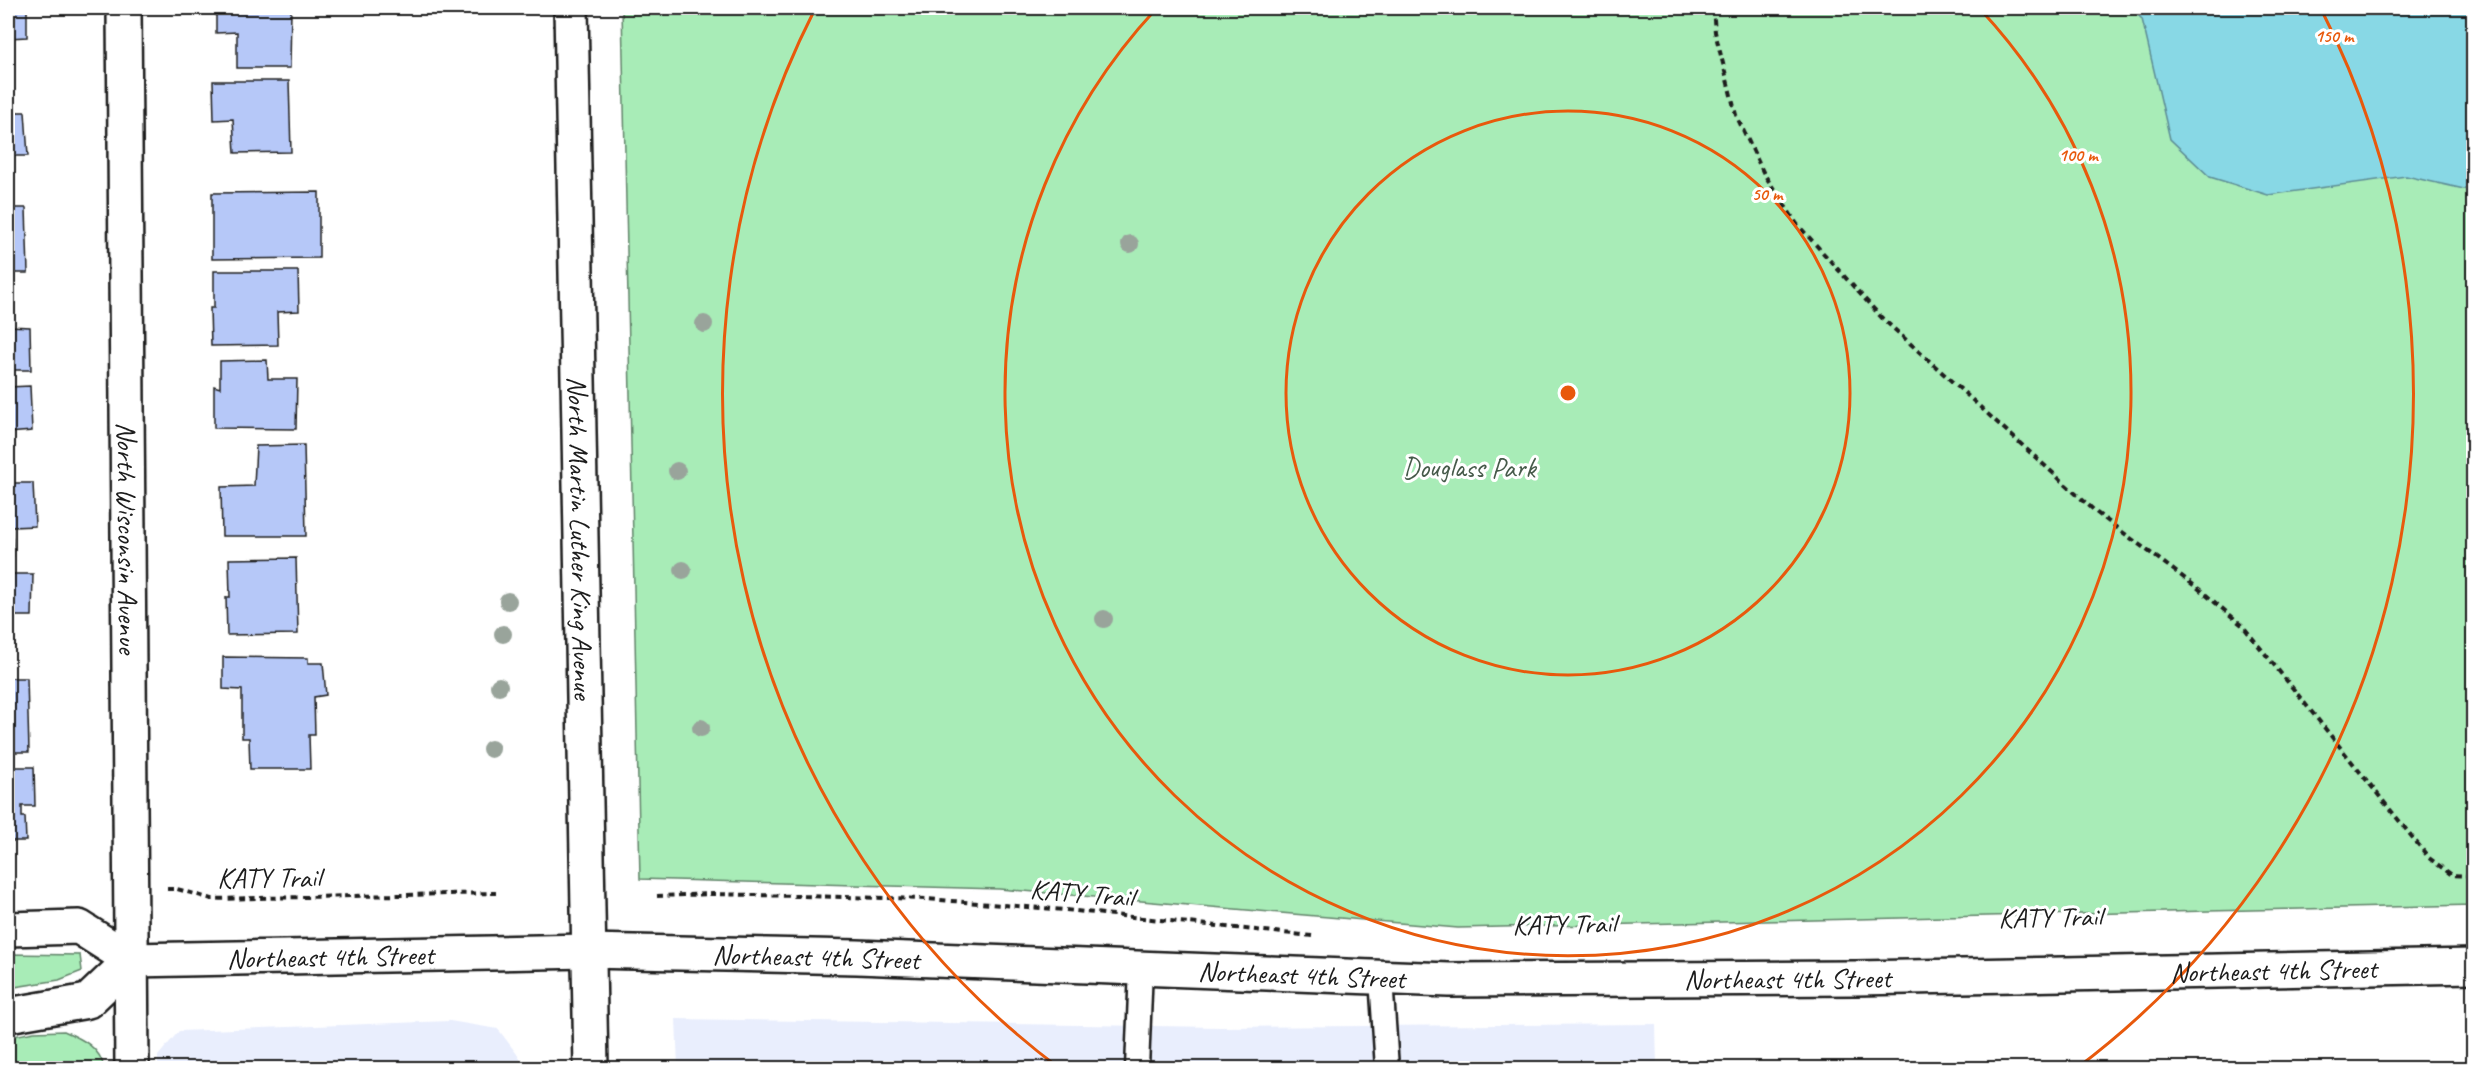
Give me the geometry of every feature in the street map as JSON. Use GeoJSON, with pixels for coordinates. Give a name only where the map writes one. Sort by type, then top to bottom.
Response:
{"type":"FeatureCollection","features":[{"type":"Feature","properties":{"kind":"street","name":"North Wisconsin Avenue"},"geometry":{"type":"LineString","coordinates":[[124,8],[132,1068]]}},
{"type":"Feature","properties":{"kind":"street","name":"North Martin Luther King Avenue"},"geometry":{"type":"LineString","coordinates":[[571,8],[591,1068]]}},
{"type":"Feature","properties":{"kind":"street"},"geometry":{"type":"LineString","coordinates":[[8,929],[79,927],[131,960],[88,1002],[8,1015]]}},
{"type":"Feature","properties":{"kind":"street","name":"Northeast 4th Street"},"geometry":{"type":"LineString","coordinates":[[131,960],[588,951],[857,957],[1449,980],[1856,978],[2474,966]]}},
{"type":"Feature","properties":{"kind":"lane"},"geometry":{"type":"LineString","coordinates":[[1137,1068],[1141,968]]}},
{"type":"Feature","properties":{"kind":"lane"},"geometry":{"type":"LineString","coordinates":[[1381,978],[1387,1068]]}},
{"type":"Feature","properties":{"kind":"path"},"geometry":{"type":"LineString","coordinates":[[1713,8],[1715,32],[1736,115],[1764,174],[1797,224],[1882,318],[2097,513],[2199,589],[2242,625],[2429,858],[2452,875],[2474,876]]}},
{"type":"Feature","properties":{"kind":"path","name":"KATY Trail"},"geometry":{"type":"LineString","coordinates":[[129,888],[177,889],[212,899],[496,893]]}},
{"type":"Feature","properties":{"kind":"path","name":"KATY Trail"},"geometry":{"type":"LineString","coordinates":[[657,896],[713,894],[927,899],[1066,910],[1317,936]]}},
{"type":"Feature","properties":{"kind":"shaded area"},"geometry":{"type":"Polygon","coordinates":[[[676,1019],[1221,1027],[1656,1024],[1657,1068],[678,1068],[676,1019]]]}},
{"type":"Feature","properties":{"kind":"shaded area"},"geometry":{"type":"Polygon","coordinates":[[[450,1021],[498,1029],[520,1058],[521,1068],[158,1068],[158,1056],[179,1031],[450,1021]]]}},
{"type":"Feature","properties":{"kind":"green space","name":"Douglass Park"},"geometry":{"type":"Polygon","coordinates":[[[622,8],[2473,8],[2473,905],[1458,928],[999,889],[640,879],[622,8]]]}},
{"type":"Feature","properties":{"kind":"green space"},"geometry":{"type":"Polygon","coordinates":[[[8,954],[80,955],[82,971],[59,980],[8,988],[8,954]]]}},
{"type":"Feature","properties":{"kind":"green space"},"geometry":{"type":"Polygon","coordinates":[[[64,1031],[94,1049],[99,1054],[104,1068],[8,1068],[8,1037],[34,1032],[64,1031]]]}},
{"type":"Feature","properties":{"kind":"water"},"geometry":{"type":"Polygon","coordinates":[[[2130,8],[2473,8],[2473,191],[2406,176],[2268,195],[2210,177],[2170,139],[2142,19],[2130,8]]]}},
{"type":"Feature","properties":{"kind":"building"},"geometry":{"type":"Polygon","coordinates":[[[8,8],[27,8],[27,37],[8,38],[8,8]]]}},
{"type":"Feature","properties":{"kind":"building"},"geometry":{"type":"Polygon","coordinates":[[[216,8],[291,8],[290,68],[237,68],[237,32],[216,33],[216,8]]]}},
{"type":"Feature","properties":{"kind":"building"},"geometry":{"type":"Polygon","coordinates":[[[213,81],[289,81],[291,152],[235,153],[233,119],[214,120],[213,81]]]}},
{"type":"Feature","properties":{"kind":"building"},"geometry":{"type":"Polygon","coordinates":[[[8,112],[25,112],[28,156],[8,156],[8,112]]]}},
{"type":"Feature","properties":{"kind":"building"},"geometry":{"type":"Polygon","coordinates":[[[319,192],[319,258],[212,259],[212,193],[319,192]]]}},
{"type":"Feature","properties":{"kind":"building"},"geometry":{"type":"Polygon","coordinates":[[[8,208],[26,208],[28,273],[8,273],[8,208]]]}},
{"type":"Feature","properties":{"kind":"building"},"geometry":{"type":"Polygon","coordinates":[[[214,271],[298,271],[299,311],[277,312],[278,345],[211,346],[210,308],[214,308],[214,271]]]}},
{"type":"Feature","properties":{"kind":"building"},"geometry":{"type":"Polygon","coordinates":[[[8,326],[30,327],[31,370],[8,370],[8,326]]]}},
{"type":"Feature","properties":{"kind":"building"},"geometry":{"type":"Polygon","coordinates":[[[267,360],[268,379],[297,379],[296,429],[214,428],[214,386],[220,388],[220,361],[267,360]]]}},
{"type":"Feature","properties":{"kind":"building"},"geometry":{"type":"Polygon","coordinates":[[[30,386],[32,431],[8,433],[8,387],[30,386]]]}},
{"type":"Feature","properties":{"kind":"building"},"geometry":{"type":"Polygon","coordinates":[[[304,445],[306,536],[222,536],[221,487],[254,486],[256,446],[304,445]]]}},
{"type":"Feature","properties":{"kind":"building"},"geometry":{"type":"Polygon","coordinates":[[[8,483],[33,483],[35,526],[12,527],[13,557],[8,557],[8,483]]]}},
{"type":"Feature","properties":{"kind":"building"},"geometry":{"type":"Polygon","coordinates":[[[296,558],[298,634],[227,635],[226,597],[230,597],[229,559],[296,558]]]}},
{"type":"Feature","properties":{"kind":"building"},"geometry":{"type":"Polygon","coordinates":[[[8,574],[33,574],[32,616],[8,616],[8,574]]]}},
{"type":"Feature","properties":{"kind":"building"},"geometry":{"type":"Polygon","coordinates":[[[223,657],[308,658],[308,663],[323,663],[326,695],[314,697],[315,735],[309,735],[310,769],[250,769],[249,738],[242,738],[242,690],[223,689],[223,657]]]}},
{"type":"Feature","properties":{"kind":"building"},"geometry":{"type":"Polygon","coordinates":[[[8,678],[27,678],[29,752],[8,752],[8,678]]]}},
{"type":"Feature","properties":{"kind":"building"},"geometry":{"type":"Polygon","coordinates":[[[8,767],[34,767],[35,806],[22,806],[26,841],[8,841],[8,767]]]}}]}
